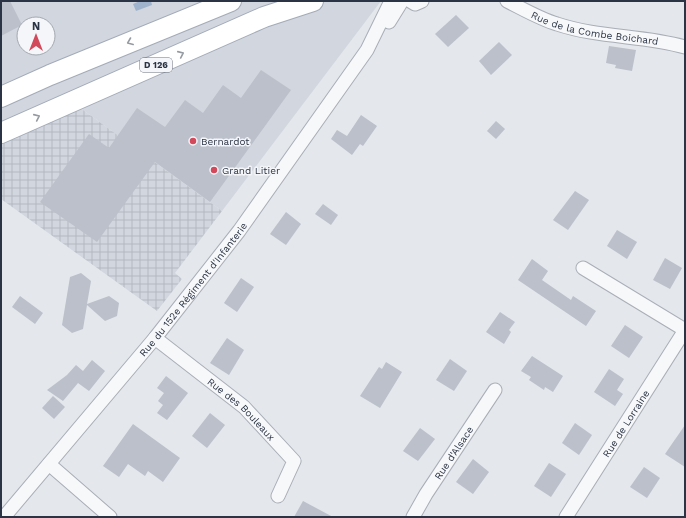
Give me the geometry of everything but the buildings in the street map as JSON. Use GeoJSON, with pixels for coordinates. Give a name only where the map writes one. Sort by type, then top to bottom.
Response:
{"type":"FeatureCollection","features":[{"type":"Feature","properties":{"kind":"main road"},"geometry":{"type":"LineString","coordinates":[[1,97],[231,1]]}},
{"type":"Feature","properties":{"kind":"main road","name":"D 126"},"geometry":{"type":"LineString","coordinates":[[1,133],[264,17],[313,1]]}},
{"type":"Feature","properties":{"kind":"street","name":"Rue du 152e Régiment d'Infanterie"},"geometry":{"type":"LineString","coordinates":[[367,50],[391,1]]}},
{"type":"Feature","properties":{"kind":"street","name":"Rue du 152e Régiment d'Infanterie"},"geometry":{"type":"LineString","coordinates":[[4,517],[155,338],[239,231],[367,50],[384,32],[402,1]]}},
{"type":"Feature","properties":{"kind":"street"},"geometry":{"type":"LineString","coordinates":[[410,1],[415,4],[422,1]]}},
{"type":"Feature","properties":{"kind":"street","name":"Rue de la Combe Boichard"},"geometry":{"type":"LineString","coordinates":[[507,1],[557,24],[591,32],[664,41],[685,47]]}},
{"type":"Feature","properties":{"kind":"street","name":"Rue de Lorraine"},"geometry":{"type":"LineString","coordinates":[[566,517],[685,330],[583,268]]}},
{"type":"Feature","properties":{"kind":"street","name":"Rue des Bouleaux"},"geometry":{"type":"LineString","coordinates":[[155,338],[244,407],[294,461],[278,496]]}},
{"type":"Feature","properties":{"kind":"street","name":"Rue d'Alsace"},"geometry":{"type":"LineString","coordinates":[[413,517],[426,494],[495,390]]}},
{"type":"Feature","properties":{"kind":"street"},"geometry":{"type":"LineString","coordinates":[[48,464],[110,517]]}},
{"type":"Feature","properties":{"kind":"shaded area"},"geometry":{"type":"Polygon","coordinates":[[[1,1],[381,1],[222,211],[79,107],[1,143],[1,1]]]}},
{"type":"Feature","properties":{"kind":"shaded area"},"geometry":{"type":"Polygon","coordinates":[[[79,107],[222,211],[175,273],[182,279],[157,311],[1,199],[1,143],[79,107]]]}},
{"type":"Feature","properties":{"kind":"water"},"geometry":{"type":"Polygon","coordinates":[[[140,1],[151,1],[152,5],[136,11],[133,4],[140,1]]]}},
{"type":"Feature","properties":{"kind":"place","name":"Bernardot"},"geometry":{"type":"Point","coordinates":[193,141]}},
{"type":"Feature","properties":{"kind":"place","name":"Grand Litier"},"geometry":{"type":"Point","coordinates":[214,170]}}]}
